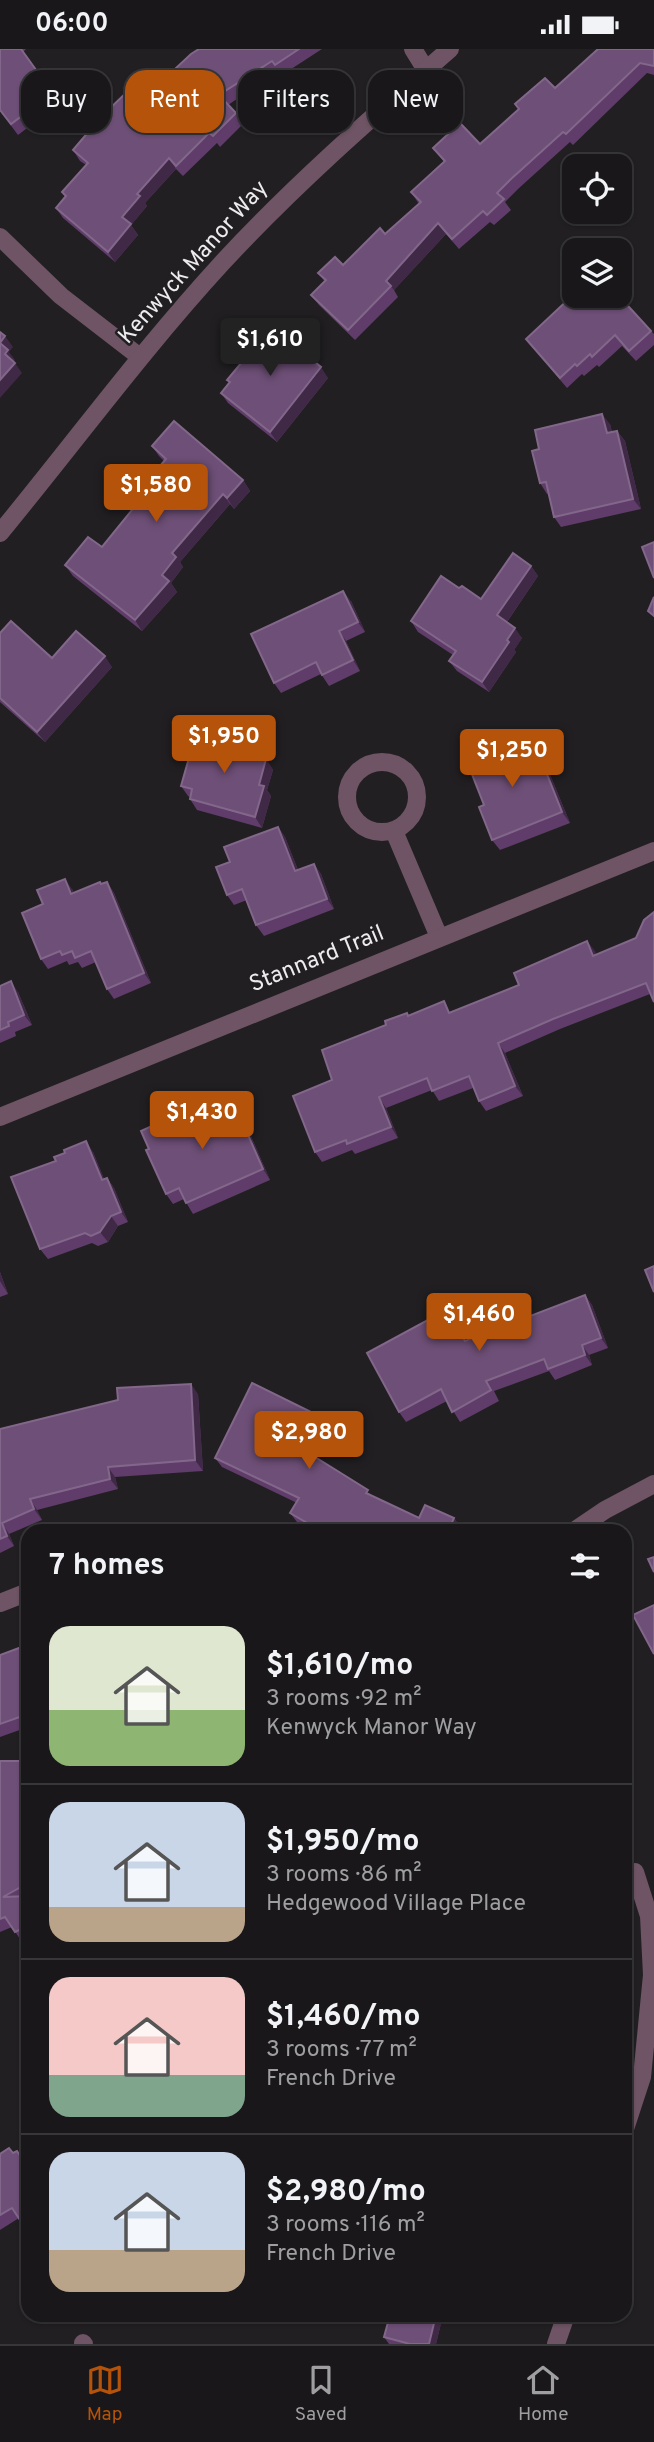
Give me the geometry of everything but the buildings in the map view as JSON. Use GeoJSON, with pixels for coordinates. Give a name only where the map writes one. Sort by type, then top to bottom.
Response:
{"type":"FeatureCollection","features":[{"type":"Feature","properties":{"kind":"street"},"geometry":{"type":"LineString","coordinates":[[413,49],[426,70]]}},
{"type":"Feature","properties":{"kind":"street","name":"Kenwyck Manor Way"},"geometry":{"type":"LineString","coordinates":[[426,70],[450,49]]}},
{"type":"Feature","properties":{"kind":"street","name":"Kenwyck Manor Way"},"geometry":{"type":"LineString","coordinates":[[0,533],[140,357],[221,264],[318,165],[368,121]]}},
{"type":"Feature","properties":{"kind":"street"},"geometry":{"type":"LineString","coordinates":[[0,237],[61,296],[140,357]]}},
{"type":"Feature","properties":{"kind":"street"},"geometry":{"type":"LineString","coordinates":[[372,762],[395,764],[406,770],[417,791],[413,814],[405,824],[394,831],[376,832],[365,828],[354,819],[348,809],[346,795],[349,783],[355,773],[372,762]]}},
{"type":"Feature","properties":{"kind":"street"},"geometry":{"type":"LineString","coordinates":[[394,831],[439,937]]}},
{"type":"Feature","properties":{"kind":"street","name":"Stannard Trail"},"geometry":{"type":"LineString","coordinates":[[0,1117],[654,851]]}},
{"type":"Feature","properties":{"kind":"street"},"geometry":{"type":"LineString","coordinates":[[584,1524],[654,1484]]}},
{"type":"Feature","properties":{"kind":"street"},"geometry":{"type":"LineString","coordinates":[[0,1603],[21,1595]]}},
{"type":"Feature","properties":{"kind":"street"},"geometry":{"type":"LineString","coordinates":[[632,2108],[642,2077],[652,1975],[649,1916],[635,1871]]}},
{"type":"Feature","properties":{"kind":"street"},"geometry":{"type":"LineString","coordinates":[[556,2344],[564,2322]]}}]}
